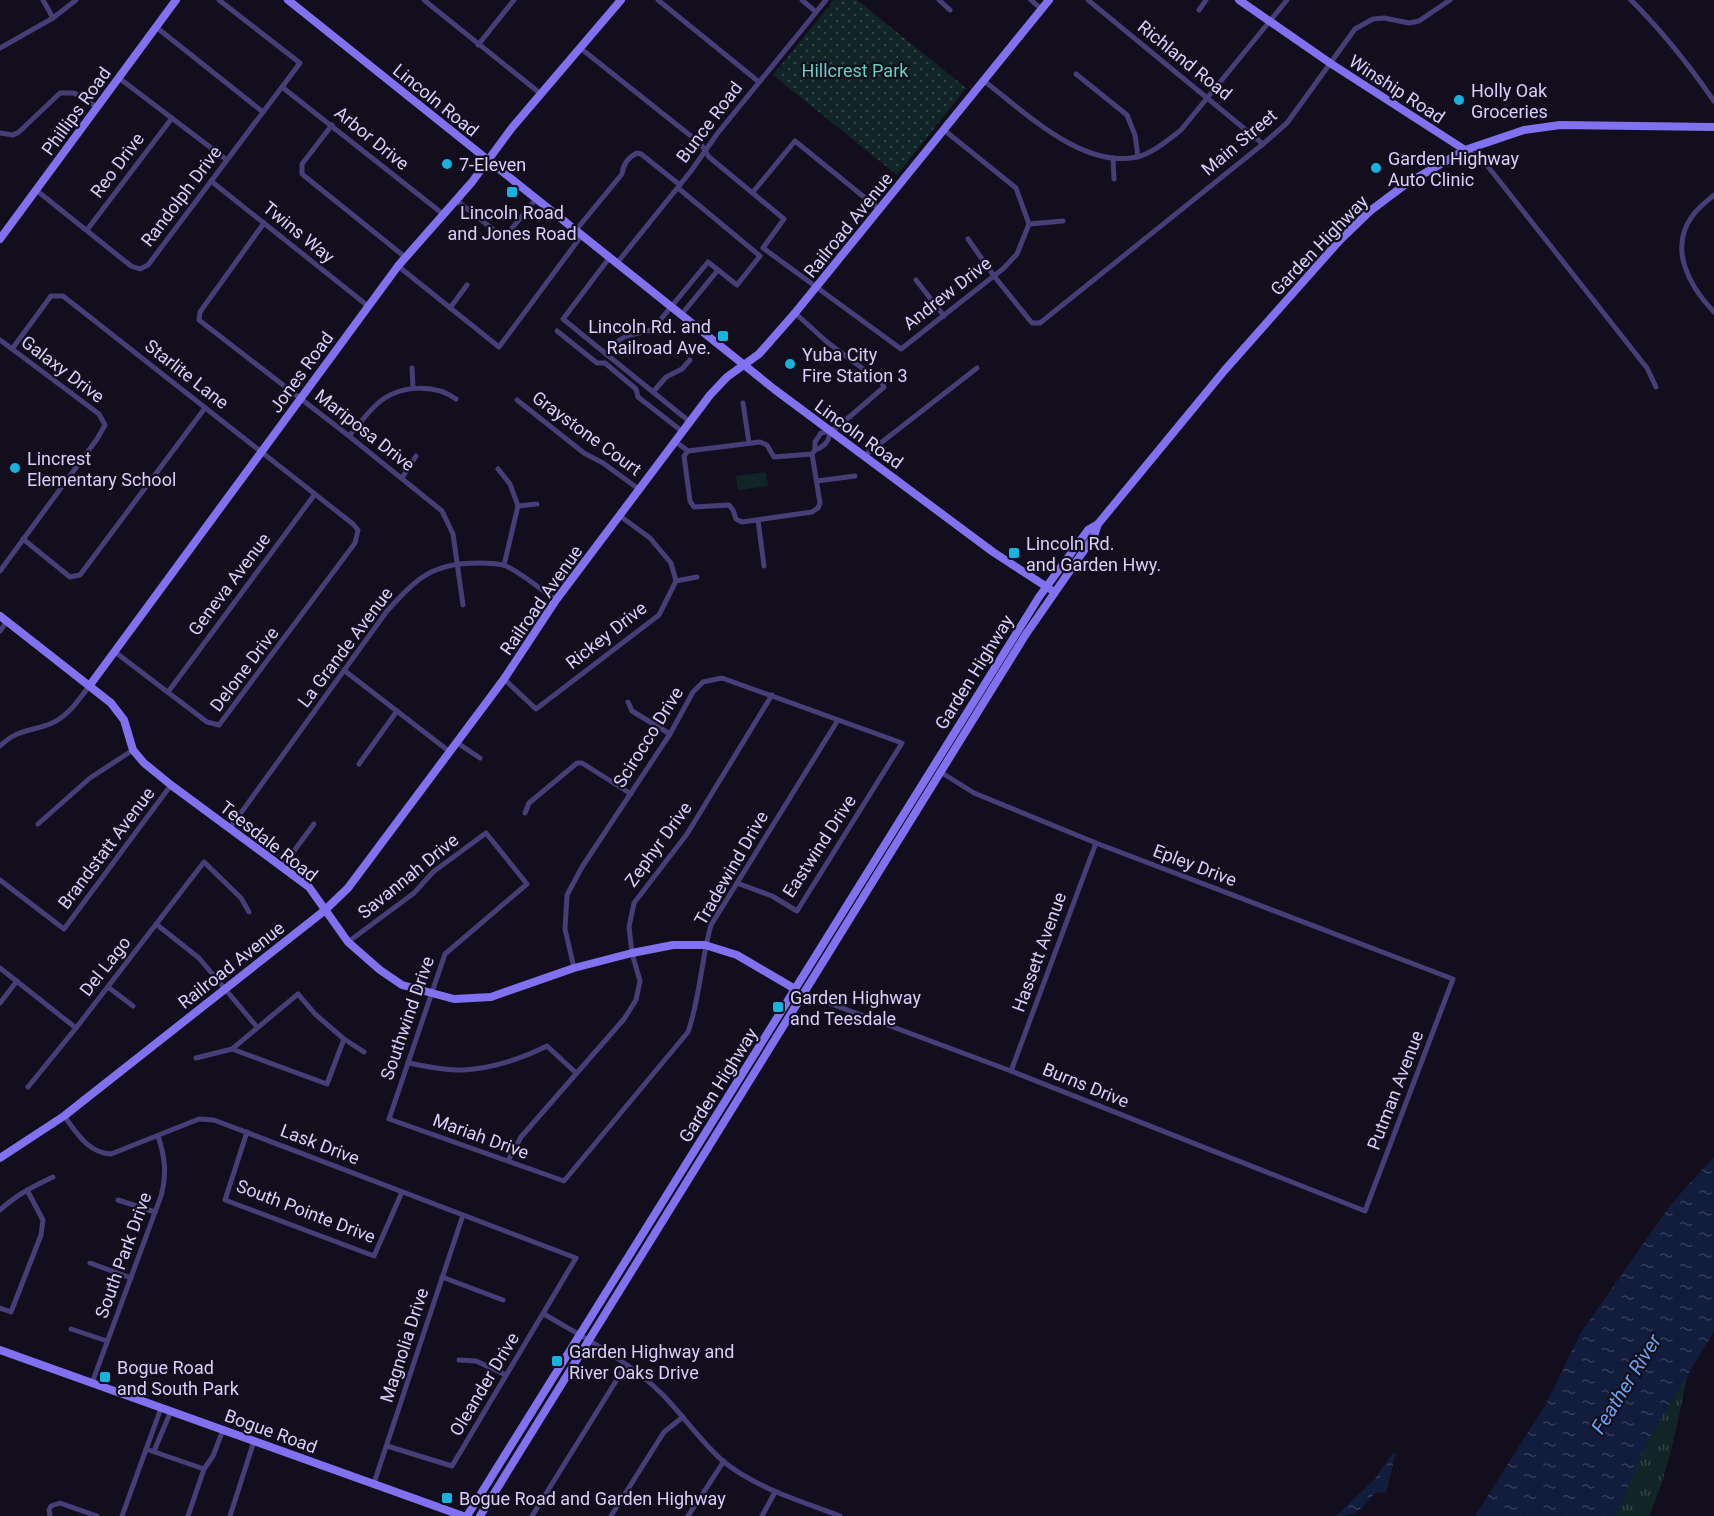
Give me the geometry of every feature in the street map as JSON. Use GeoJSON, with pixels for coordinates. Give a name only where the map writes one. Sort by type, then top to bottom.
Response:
{"type":"FeatureCollection","features":[{"type":"Feature","properties":{"kind":"main road","name":"Phillips Road"},"geometry":{"type":"LineString","coordinates":[[2,233],[176,0]]}},
{"type":"Feature","properties":{"kind":"main road","name":"Lincoln Road"},"geometry":{"type":"LineString","coordinates":[[288,0],[743,365],[999,556],[1054,591]]}},
{"type":"Feature","properties":{"kind":"main road","name":"Jones Road"},"geometry":{"type":"LineString","coordinates":[[90,685],[398,266],[456,200],[540,94],[621,0]]}},
{"type":"Feature","properties":{"kind":"main road","name":"Railroad Avenue"},"geometry":{"type":"LineString","coordinates":[[0,1158],[64,1116],[324,910],[348,888],[504,679],[556,600],[718,386],[759,354],[795,313],[1049,0]]}},
{"type":"Feature","properties":{"kind":"main road","name":"Winship Road"},"geometry":{"type":"LineString","coordinates":[[1239,0],[1330,63],[1465,150]]}},
{"type":"Feature","properties":{"kind":"main road","name":"Garden Highway"},"geometry":{"type":"LineString","coordinates":[[465,1516],[580,1336],[1046,586],[1088,530],[1098,524],[1245,346],[1355,225],[1406,184],[1465,150],[1510,133],[1560,125],[1714,127]]}},
{"type":"Feature","properties":{"kind":"main road","name":"Garden Highway"},"geometry":{"type":"LineString","coordinates":[[480,1516],[940,772],[1054,591],[1094,536],[1098,524]]}},
{"type":"Feature","properties":{"kind":"main road","name":"Teesdale Road"},"geometry":{"type":"LineString","coordinates":[[0,616],[111,703],[124,720],[133,750],[144,763],[309,887],[348,942],[380,970],[402,985],[454,999],[491,997],[574,968],[632,953],[672,945],[705,945],[737,956],[795,989]]}},
{"type":"Feature","properties":{"kind":"main road","name":"Bogue Road"},"geometry":{"type":"LineString","coordinates":[[0,1350],[465,1516]]}},
{"type":"Feature","properties":{"kind":"street"},"geometry":{"type":"LineString","coordinates":[[43,0],[53,18]]}},
{"type":"Feature","properties":{"kind":"street"},"geometry":{"type":"LineString","coordinates":[[0,48],[53,18],[76,0]]}},
{"type":"Feature","properties":{"kind":"street","name":"Randolph Drive"},"geometry":{"type":"LineString","coordinates":[[36,190],[131,266],[140,269],[148,265],[300,63],[219,0]]}},
{"type":"Feature","properties":{"kind":"street"},"geometry":{"type":"LineString","coordinates":[[478,45],[514,0]]}},
{"type":"Feature","properties":{"kind":"street"},"geometry":{"type":"LineString","coordinates":[[658,0],[759,82]]}},
{"type":"Feature","properties":{"kind":"street"},"geometry":{"type":"LineString","coordinates":[[802,0],[816,12]]}},
{"type":"Feature","properties":{"kind":"street","name":"Bunce Road"},"geometry":{"type":"LineString","coordinates":[[606,354],[563,319],[679,187],[759,82],[826,0]]}},
{"type":"Feature","properties":{"kind":"street"},"geometry":{"type":"LineString","coordinates":[[939,0],[950,10]]}},
{"type":"Feature","properties":{"kind":"street"},"geometry":{"type":"LineString","coordinates":[[1031,0],[1041,9]]}},
{"type":"Feature","properties":{"kind":"street","name":"Richland Road"},"geometry":{"type":"LineString","coordinates":[[1088,0],[1263,144]]}},
{"type":"Feature","properties":{"kind":"street"},"geometry":{"type":"LineString","coordinates":[[1199,10],[1206,0]]}},
{"type":"Feature","properties":{"kind":"street"},"geometry":{"type":"LineString","coordinates":[[984,81],[1066,143],[1084,152],[1113,158],[1138,157],[1163,144],[1181,130],[1287,0]]}},
{"type":"Feature","properties":{"kind":"street","name":"Main Street"},"geometry":{"type":"LineString","coordinates":[[994,276],[1032,323],[1040,323],[1287,123],[1348,36],[1373,19],[1384,18],[1409,23],[1419,21],[1450,0]]}},
{"type":"Feature","properties":{"kind":"street"},"geometry":{"type":"LineString","coordinates":[[1631,0],[1688,64],[1714,101]]}},
{"type":"Feature","properties":{"kind":"street"},"geometry":{"type":"LineString","coordinates":[[427,1],[540,94]]}},
{"type":"Feature","properties":{"kind":"street"},"geometry":{"type":"LineString","coordinates":[[156,27],[263,112]]}},
{"type":"Feature","properties":{"kind":"street"},"geometry":{"type":"LineString","coordinates":[[579,47],[701,144],[709,157],[753,192],[795,141],[880,210]]}},
{"type":"Feature","properties":{"kind":"street"},"geometry":{"type":"LineString","coordinates":[[1076,74],[1127,115],[1135,135],[1138,157]]}},
{"type":"Feature","properties":{"kind":"street"},"geometry":{"type":"LineString","coordinates":[[119,78],[227,160]]}},
{"type":"Feature","properties":{"kind":"street","name":"Arbor Drive"},"geometry":{"type":"LineString","coordinates":[[282,87],[443,214]]}},
{"type":"Feature","properties":{"kind":"street"},"geometry":{"type":"LineString","coordinates":[[0,133],[13,135],[19,132],[60,93],[74,93],[97,107]]}},
{"type":"Feature","properties":{"kind":"street","name":"Reo Drive"},"geometry":{"type":"LineString","coordinates":[[87,230],[172,118]]}},
{"type":"Feature","properties":{"kind":"street"},"geometry":{"type":"LineString","coordinates":[[332,125],[302,164],[302,174],[405,257]]}},
{"type":"Feature","properties":{"kind":"street"},"geometry":{"type":"LineString","coordinates":[[944,130],[1016,188],[1029,224],[1062,221]]}},
{"type":"Feature","properties":{"kind":"street","name":"Winship Road"},"geometry":{"type":"LineString","coordinates":[[1465,150],[1482,159],[1647,368],[1656,387]]}},
{"type":"Feature","properties":{"kind":"street"},"geometry":{"type":"LineString","coordinates":[[398,266],[499,347],[622,174],[622,167],[637,153],[641,154],[760,255],[737,285],[708,262],[652,330],[626,336],[606,354],[690,422]]}},
{"type":"Feature","properties":{"kind":"street"},"geometry":{"type":"LineString","coordinates":[[1113,158],[1114,179]]}},
{"type":"Feature","properties":{"kind":"street","name":"Twins Way"},"geometry":{"type":"LineString","coordinates":[[211,181],[368,306]]}},
{"type":"Feature","properties":{"kind":"street","name":"Andrew Drive"},"geometry":{"type":"LineString","coordinates":[[753,192],[784,219],[763,248],[901,349],[994,276],[1017,254],[1029,224]]}},
{"type":"Feature","properties":{"kind":"street"},"geometry":{"type":"LineString","coordinates":[[1714,195],[1689,220],[1681,249],[1688,279],[1714,312]]}},
{"type":"Feature","properties":{"kind":"street"},"geometry":{"type":"LineString","coordinates":[[456,200],[504,238],[536,199]]}},
{"type":"Feature","properties":{"kind":"street","name":"Mariposa Drive"},"geometry":{"type":"LineString","coordinates":[[264,223],[200,312],[199,320],[442,511],[453,534],[463,605]]}},
{"type":"Feature","properties":{"kind":"street"},"geometry":{"type":"LineString","coordinates":[[968,239],[994,276]]}},
{"type":"Feature","properties":{"kind":"street"},"geometry":{"type":"LineString","coordinates":[[681,315],[718,270]]}},
{"type":"Feature","properties":{"kind":"street"},"geometry":{"type":"LineString","coordinates":[[916,280],[944,316]]}},
{"type":"Feature","properties":{"kind":"street"},"geometry":{"type":"LineString","coordinates":[[450,308],[467,285]]}},
{"type":"Feature","properties":{"kind":"street","name":"Starlite Lane"},"geometry":{"type":"LineString","coordinates":[[12,349],[51,296],[63,296],[353,524]]}},
{"type":"Feature","properties":{"kind":"street"},"geometry":{"type":"LineString","coordinates":[[674,444],[686,454],[692,505],[697,508],[729,505],[739,521],[816,510],[820,503],[813,452],[815,441],[822,433],[830,431],[884,387],[882,383],[827,342],[795,313]]}},
{"type":"Feature","properties":{"kind":"street"},"geometry":{"type":"LineString","coordinates":[[557,331],[597,363],[605,363],[636,389],[638,397],[683,432]]}},
{"type":"Feature","properties":{"kind":"street","name":"Galaxy Drive"},"geometry":{"type":"LineString","coordinates":[[0,340],[99,414],[105,425],[0,570]]}},
{"type":"Feature","properties":{"kind":"street"},"geometry":{"type":"LineString","coordinates":[[653,392],[666,377],[682,369],[690,360]]}},
{"type":"Feature","properties":{"kind":"street"},"geometry":{"type":"LineString","coordinates":[[411,368],[413,387]]}},
{"type":"Feature","properties":{"kind":"street"},"geometry":{"type":"LineString","coordinates":[[864,456],[977,368]]}},
{"type":"Feature","properties":{"kind":"street"},"geometry":{"type":"LineString","coordinates":[[349,436],[376,404],[413,387],[448,394],[456,399]]}},
{"type":"Feature","properties":{"kind":"street","name":"Graystone Court"},"geometry":{"type":"LineString","coordinates":[[517,400],[584,453],[603,463],[640,490]]}},
{"type":"Feature","properties":{"kind":"street"},"geometry":{"type":"LineString","coordinates":[[743,404],[749,443]]}},
{"type":"Feature","properties":{"kind":"street"},"geometry":{"type":"LineString","coordinates":[[23,539],[70,577],[80,575],[205,408]]}},
{"type":"Feature","properties":{"kind":"street"},"geometry":{"type":"LineString","coordinates":[[686,454],[749,443],[764,443],[769,447],[774,458],[813,452],[824,447],[830,439],[830,431]]}},
{"type":"Feature","properties":{"kind":"street"},"geometry":{"type":"LineString","coordinates":[[402,478],[416,456]]}},
{"type":"Feature","properties":{"kind":"street"},"geometry":{"type":"LineString","coordinates":[[498,469],[510,484],[518,506],[504,565],[556,600]]}},
{"type":"Feature","properties":{"kind":"street"},"geometry":{"type":"LineString","coordinates":[[816,481],[855,476]]}},
{"type":"Feature","properties":{"kind":"street","name":"Geneva Avenue"},"geometry":{"type":"LineString","coordinates":[[168,692],[315,494]]}},
{"type":"Feature","properties":{"kind":"street"},"geometry":{"type":"LineString","coordinates":[[518,506],[537,504]]}},
{"type":"Feature","properties":{"kind":"street"},"geometry":{"type":"LineString","coordinates":[[620,516],[650,538],[671,563],[676,581],[697,577]]}},
{"type":"Feature","properties":{"kind":"street"},"geometry":{"type":"LineString","coordinates":[[758,520],[764,566]]}},
{"type":"Feature","properties":{"kind":"street","name":"Delone Drive"},"geometry":{"type":"LineString","coordinates":[[115,652],[211,725],[222,724],[355,543],[358,530],[353,524]]}},
{"type":"Feature","properties":{"kind":"street","name":"La Grande Avenue"},"geometry":{"type":"LineString","coordinates":[[230,828],[387,610],[410,585],[433,570],[457,563],[504,565]]}},
{"type":"Feature","properties":{"kind":"street","name":"Rickey Drive"},"geometry":{"type":"LineString","coordinates":[[504,679],[536,709],[659,615],[676,581]]}},
{"type":"Feature","properties":{"kind":"street"},"geometry":{"type":"LineString","coordinates":[[0,631],[7,621]]}},
{"type":"Feature","properties":{"kind":"street"},"geometry":{"type":"LineString","coordinates":[[345,671],[450,752]]}},
{"type":"Feature","properties":{"kind":"street","name":"Scirocco Drive"},"geometry":{"type":"LineString","coordinates":[[574,968],[565,928],[567,895],[582,867],[670,734],[693,693],[704,682],[722,678],[902,743]]}},
{"type":"Feature","properties":{"kind":"street","name":"Jones Road"},"geometry":{"type":"LineString","coordinates":[[0,746],[11,736],[50,724],[65,716],[90,685]]}},
{"type":"Feature","properties":{"kind":"street","name":"Zephyr Drive"},"geometry":{"type":"LineString","coordinates":[[508,1161],[521,1137],[624,1020],[636,999],[640,981],[632,953],[629,927],[634,903],[687,834],[772,695]]}},
{"type":"Feature","properties":{"kind":"street"},"geometry":{"type":"LineString","coordinates":[[628,702],[632,711],[670,734]]}},
{"type":"Feature","properties":{"kind":"street"},"geometry":{"type":"LineString","coordinates":[[359,764],[397,711]]}},
{"type":"Feature","properties":{"kind":"street","name":"Tradewind Drive"},"geometry":{"type":"LineString","coordinates":[[564,1181],[688,1032],[694,1014],[705,945],[711,925],[838,720]]}},
{"type":"Feature","properties":{"kind":"street"},"geometry":{"type":"LineString","coordinates":[[456,742],[480,758]]}},
{"type":"Feature","properties":{"kind":"street","name":"Eastwind Drive"},"geometry":{"type":"LineString","coordinates":[[737,883],[772,896],[797,911],[902,743]]}},
{"type":"Feature","properties":{"kind":"street"},"geometry":{"type":"LineString","coordinates":[[38,824],[90,778],[133,750]]}},
{"type":"Feature","properties":{"kind":"street"},"geometry":{"type":"LineString","coordinates":[[525,813],[529,803],[577,763],[582,763],[631,794]]}},
{"type":"Feature","properties":{"kind":"street","name":"Epley Drive"},"geometry":{"type":"LineString","coordinates":[[933,767],[974,793],[1096,843],[1453,980]]}},
{"type":"Feature","properties":{"kind":"street","name":"Brandstatt Avenue"},"geometry":{"type":"LineString","coordinates":[[0,880],[64,929],[171,785]]}},
{"type":"Feature","properties":{"kind":"street"},"geometry":{"type":"LineString","coordinates":[[282,867],[314,824]]}},
{"type":"Feature","properties":{"kind":"street","name":"Savannah Drive"},"geometry":{"type":"LineString","coordinates":[[348,942],[414,893],[433,872],[486,833]]}},
{"type":"Feature","properties":{"kind":"street","name":"Southwind Drive"},"geometry":{"type":"LineString","coordinates":[[389,1119],[445,954],[527,884],[486,833]]}},
{"type":"Feature","properties":{"kind":"street","name":"Hassett Avenue"},"geometry":{"type":"LineString","coordinates":[[1011,1071],[1096,843]]}},
{"type":"Feature","properties":{"kind":"street","name":"Del Lago"},"geometry":{"type":"LineString","coordinates":[[28,1087],[204,862],[241,898],[249,912]]}},
{"type":"Feature","properties":{"kind":"street"},"geometry":{"type":"LineString","coordinates":[[156,924],[199,958],[257,1027]]}},
{"type":"Feature","properties":{"kind":"street"},"geometry":{"type":"LineString","coordinates":[[0,968],[76,1028]]}},
{"type":"Feature","properties":{"kind":"street","name":"Putman Avenue"},"geometry":{"type":"LineString","coordinates":[[1365,1211],[1453,980]]}},
{"type":"Feature","properties":{"kind":"street"},"geometry":{"type":"LineString","coordinates":[[0,1003],[17,981]]}},
{"type":"Feature","properties":{"kind":"street"},"geometry":{"type":"LineString","coordinates":[[108,987],[133,1006]]}},
{"type":"Feature","properties":{"kind":"street","name":"Burns Drive"},"geometry":{"type":"LineString","coordinates":[[795,989],[803,994],[1011,1071],[1365,1211]]}},
{"type":"Feature","properties":{"kind":"street"},"geometry":{"type":"LineString","coordinates":[[196,1058],[232,1049],[298,994],[315,1014],[344,1039],[364,1052]]}},
{"type":"Feature","properties":{"kind":"street"},"geometry":{"type":"LineString","coordinates":[[232,1049],[327,1084],[344,1039]]}},
{"type":"Feature","properties":{"kind":"street"},"geometry":{"type":"LineString","coordinates":[[408,1063],[461,1070],[496,1066],[525,1057],[547,1046],[576,1073]]}},
{"type":"Feature","properties":{"kind":"street","name":"Lask Drive"},"geometry":{"type":"LineString","coordinates":[[64,1116],[87,1145],[100,1154],[111,1154],[199,1119],[214,1120],[576,1258]]}},
{"type":"Feature","properties":{"kind":"street","name":"Mariah Drive"},"geometry":{"type":"LineString","coordinates":[[389,1119],[564,1181]]}},
{"type":"Feature","properties":{"kind":"street","name":"South Pointe Drive"},"geometry":{"type":"LineString","coordinates":[[247,1132],[225,1200],[374,1256],[402,1192]]}},
{"type":"Feature","properties":{"kind":"street","name":"South Park Drive"},"geometry":{"type":"LineString","coordinates":[[92,1383],[166,1178],[165,1157],[158,1136]]}},
{"type":"Feature","properties":{"kind":"street"},"geometry":{"type":"LineString","coordinates":[[0,1210],[27,1190],[53,1177]]}},
{"type":"Feature","properties":{"kind":"street"},"geometry":{"type":"LineString","coordinates":[[0,1308],[11,1312],[41,1235],[44,1220],[27,1190]]}},
{"type":"Feature","properties":{"kind":"street"},"geometry":{"type":"LineString","coordinates":[[118,1200],[155,1212]]}},
{"type":"Feature","properties":{"kind":"street","name":"Magnolia Drive"},"geometry":{"type":"LineString","coordinates":[[374,1483],[463,1215]]}},
{"type":"Feature","properties":{"kind":"street","name":"Oleander Drive"},"geometry":{"type":"LineString","coordinates":[[387,1446],[452,1466],[576,1258]]}},
{"type":"Feature","properties":{"kind":"street"},"geometry":{"type":"LineString","coordinates":[[90,1263],[131,1278]]}},
{"type":"Feature","properties":{"kind":"street"},"geometry":{"type":"LineString","coordinates":[[442,1277],[503,1300]]}},
{"type":"Feature","properties":{"kind":"street"},"geometry":{"type":"LineString","coordinates":[[544,1314],[626,1365],[661,1392],[724,1461],[750,1479],[775,1492],[837,1515]]}},
{"type":"Feature","properties":{"kind":"street"},"geometry":{"type":"LineString","coordinates":[[71,1329],[107,1341]]}},
{"type":"Feature","properties":{"kind":"street"},"geometry":{"type":"LineString","coordinates":[[459,1360],[476,1361],[506,1375]]}},
{"type":"Feature","properties":{"kind":"street"},"geometry":{"type":"LineString","coordinates":[[532,1516],[626,1365]]}},
{"type":"Feature","properties":{"kind":"street"},"geometry":{"type":"LineString","coordinates":[[122,1516],[161,1408]]}},
{"type":"Feature","properties":{"kind":"street"},"geometry":{"type":"LineString","coordinates":[[154,1451],[171,1411]]}},
{"type":"Feature","properties":{"kind":"street"},"geometry":{"type":"LineString","coordinates":[[611,1516],[664,1432],[683,1417]]}},
{"type":"Feature","properties":{"kind":"street"},"geometry":{"type":"LineString","coordinates":[[188,1516],[204,1469],[213,1456],[223,1430]]}},
{"type":"Feature","properties":{"kind":"street"},"geometry":{"type":"LineString","coordinates":[[230,1516],[254,1441]]}},
{"type":"Feature","properties":{"kind":"street"},"geometry":{"type":"LineString","coordinates":[[146,1449],[204,1469]]}},
{"type":"Feature","properties":{"kind":"street"},"geometry":{"type":"LineString","coordinates":[[688,1516],[724,1461]]}},
{"type":"Feature","properties":{"kind":"street"},"geometry":{"type":"LineString","coordinates":[[762,1516],[775,1492]]}},
{"type":"Feature","properties":{"kind":"street"},"geometry":{"type":"LineString","coordinates":[[50,1516],[51,1506],[60,1503],[97,1516]]}},
{"type":"Feature","properties":{"kind":"green space","name":"Hillcrest Park"},"geometry":{"type":"Polygon","coordinates":[[[834,0],[857,0],[966,88],[897,175],[773,75],[834,0]]]}},
{"type":"Feature","properties":{"kind":"green space"},"geometry":{"type":"Polygon","coordinates":[[[766,472],[768,486],[738,490],[736,476],[766,472]]]}},
{"type":"Feature","properties":{"kind":"green space"},"geometry":{"type":"Polygon","coordinates":[[[1691,1360],[1669,1459],[1649,1516],[1599,1516],[1691,1360]]]}},
{"type":"Feature","properties":{"kind":"water","name":"Feather River"},"geometry":{"type":"Polygon","coordinates":[[[1714,1157],[1714,1332],[1649,1438],[1616,1516],[1475,1516],[1546,1404],[1580,1334],[1671,1204],[1714,1157]]]}},
{"type":"Feature","properties":{"kind":"water"},"geometry":{"type":"Polygon","coordinates":[[[1396,1452],[1386,1493],[1376,1492],[1355,1513],[1336,1516],[1375,1479],[1391,1455],[1396,1452]]]}},
{"type":"Feature","properties":{"kind":"place","name":"Holly Oak Groceries"},"geometry":{"type":"Point","coordinates":[1459,100]}},
{"type":"Feature","properties":{"kind":"place","name":"7-Eleven"},"geometry":{"type":"Point","coordinates":[447,164]}},
{"type":"Feature","properties":{"kind":"place","name":"Garden Highway Auto Clinic"},"geometry":{"type":"Point","coordinates":[1376,168]}},
{"type":"Feature","properties":{"kind":"place","name":"Lincoln Road and Jones Road"},"geometry":{"type":"Point","coordinates":[512,192]}},
{"type":"Feature","properties":{"kind":"place","name":"Lincoln Rd. and Railroad Ave."},"geometry":{"type":"Point","coordinates":[723,336]}},
{"type":"Feature","properties":{"kind":"place","name":"Yuba City Fire Station 3"},"geometry":{"type":"Point","coordinates":[790,364]}},
{"type":"Feature","properties":{"kind":"place","name":"Lincrest Elementary School"},"geometry":{"type":"Point","coordinates":[15,468]}},
{"type":"Feature","properties":{"kind":"place","name":"Lincoln Rd. and Garden Hwy."},"geometry":{"type":"Point","coordinates":[1014,553]}},
{"type":"Feature","properties":{"kind":"place","name":"Garden Highway and Teesdale"},"geometry":{"type":"Point","coordinates":[778,1007]}},
{"type":"Feature","properties":{"kind":"place","name":"Garden Highway and River Oaks Drive"},"geometry":{"type":"Point","coordinates":[557,1361]}},
{"type":"Feature","properties":{"kind":"place","name":"Bogue Road and South Park"},"geometry":{"type":"Point","coordinates":[105,1377]}},
{"type":"Feature","properties":{"kind":"place","name":"Bogue Road and Garden Highway"},"geometry":{"type":"Point","coordinates":[447,1498]}}]}
